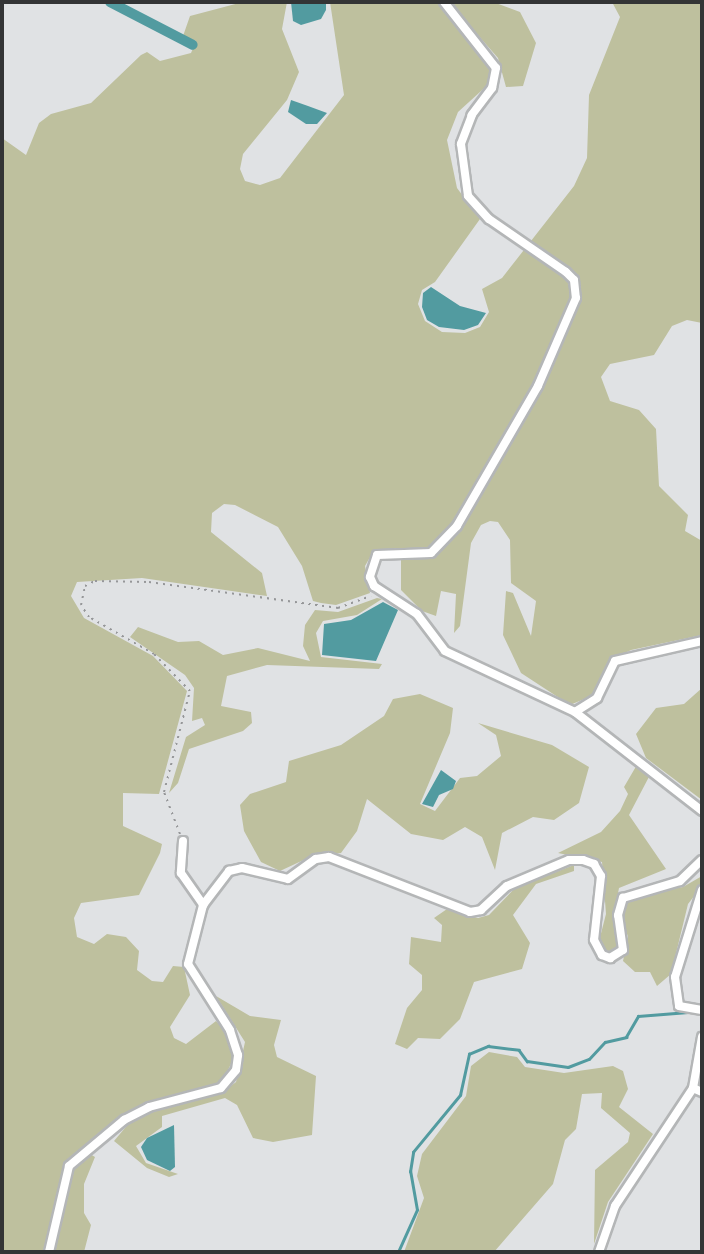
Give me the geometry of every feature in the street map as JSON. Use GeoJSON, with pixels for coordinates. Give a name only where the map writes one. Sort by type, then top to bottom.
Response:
{"type":"FeatureCollection","features":[{"type":"Feature","properties":{"kind":"street"},"geometry":{"type":"LineString","coordinates":[[444,2],[496,68],[492,88],[472,115],[461,144],[461,174],[468,196],[489,219],[566,272],[574,280],[576,298],[538,386],[457,526],[431,553],[377,555],[370,577],[381,591],[417,614],[445,651],[575,712],[702,811]]}},
{"type":"Feature","properties":{"kind":"street"},"geometry":{"type":"LineString","coordinates":[[575,712],[597,698],[615,662],[702,640]]}},
{"type":"Feature","properties":{"kind":"street"},"geometry":{"type":"LineString","coordinates":[[183,841],[181,873],[203,905]]}},
{"type":"Feature","properties":{"kind":"street"},"geometry":{"type":"LineString","coordinates":[[49,1252],[69,1166],[124,1120],[149,1107],[221,1088],[236,1070],[238,1055],[230,1030],[188,964],[203,905],[229,871],[242,868],[288,879],[316,859],[329,858],[470,912],[481,910],[507,886],[569,860],[583,860],[594,864],[601,876],[594,940],[601,955],[610,958],[623,950],[618,915],[623,898],[680,881],[702,860]]}},
{"type":"Feature","properties":{"kind":"street"},"geometry":{"type":"LineString","coordinates":[[702,890],[675,977],[680,1006],[702,1010]]}},
{"type":"Feature","properties":{"kind":"street"},"geometry":{"type":"LineString","coordinates":[[599,1252],[614,1206],[693,1088],[702,1037]]}},
{"type":"Feature","properties":{"kind":"street"},"geometry":{"type":"LineString","coordinates":[[693,1088],[702,1093]]}},
{"type":"Feature","properties":{"kind":"path"},"geometry":{"type":"LineString","coordinates":[[183,841],[164,792],[190,691],[154,654],[89,617],[80,605],[85,586],[95,581],[149,582],[338,608],[381,591]]}},
{"type":"Feature","properties":{"kind":"green space"},"geometry":{"type":"Polygon","coordinates":[[[243,2],[287,2],[282,29],[299,72],[287,100],[243,154],[240,169],[245,181],[260,185],[280,178],[344,95],[330,2],[439,2],[490,59],[491,82],[458,112],[447,140],[457,188],[480,219],[435,282],[422,290],[418,304],[425,321],[442,332],[465,333],[480,327],[489,312],[482,289],[502,278],[574,186],[587,158],[589,95],[620,17],[612,2],[702,2],[702,323],[687,320],[672,326],[654,355],[610,364],[601,377],[610,401],[639,410],[656,429],[659,486],[688,515],[685,531],[702,541],[702,635],[631,650],[609,661],[596,694],[570,705],[521,673],[503,635],[506,591],[513,593],[531,636],[536,601],[511,583],[510,540],[498,522],[490,521],[481,525],[471,543],[460,626],[454,633],[456,594],[441,591],[436,616],[422,611],[401,590],[401,548],[373,552],[365,566],[370,593],[336,605],[313,601],[302,566],[278,527],[235,505],[224,504],[212,513],[211,532],[262,573],[267,596],[142,578],[77,582],[71,596],[84,618],[153,656],[187,691],[159,794],[123,793],[123,826],[162,844],[160,853],[139,895],[81,903],[74,918],[77,937],[94,944],[107,934],[126,937],[139,951],[137,970],[152,981],[163,982],[173,966],[184,967],[190,995],[170,1027],[174,1038],[186,1044],[216,1021],[226,1031],[234,1058],[222,1082],[125,1114],[63,1168],[45,1252],[2,1252],[2,138],[26,155],[39,123],[51,114],[91,103],[147,52],[160,61],[191,53],[196,41],[183,36],[190,16],[243,2]]]}},
{"type":"Feature","properties":{"kind":"green space"},"geometry":{"type":"Polygon","coordinates":[[[449,2],[493,2],[520,12],[536,43],[523,86],[506,87],[498,58],[449,2]]]}},
{"type":"Feature","properties":{"kind":"green space"},"geometry":{"type":"Polygon","coordinates":[[[377,598],[382,599],[357,615],[323,621],[316,633],[321,657],[382,664],[379,669],[267,665],[227,676],[221,706],[251,712],[252,723],[243,731],[189,749],[178,783],[169,793],[186,737],[205,725],[202,718],[192,721],[194,688],[185,675],[130,637],[138,627],[178,642],[199,641],[223,655],[258,648],[310,661],[303,646],[305,625],[315,610],[338,612],[377,598]]]}},
{"type":"Feature","properties":{"kind":"green space"},"geometry":{"type":"Polygon","coordinates":[[[702,688],[702,800],[646,758],[636,734],[656,708],[684,704],[702,688]]]}},
{"type":"Feature","properties":{"kind":"green space"},"geometry":{"type":"Polygon","coordinates":[[[420,694],[453,708],[450,733],[420,804],[435,811],[460,778],[477,776],[501,756],[496,735],[478,723],[552,745],[589,767],[579,803],[554,820],[533,817],[502,833],[495,870],[482,837],[465,827],[443,840],[411,834],[367,799],[357,831],[341,853],[310,857],[280,871],[261,862],[244,831],[240,805],[250,794],[286,782],[289,761],[341,745],[384,716],[393,699],[420,694]]]}},
{"type":"Feature","properties":{"kind":"green space"},"geometry":{"type":"Polygon","coordinates":[[[638,763],[651,773],[629,815],[666,869],[619,888],[614,915],[620,945],[611,954],[598,945],[606,914],[602,862],[558,853],[601,832],[620,811],[628,794],[624,787],[638,763]]]}},
{"type":"Feature","properties":{"kind":"green space"},"geometry":{"type":"Polygon","coordinates":[[[574,865],[574,871],[536,884],[513,915],[530,943],[522,969],[474,982],[460,1019],[440,1039],[418,1038],[407,1049],[395,1044],[407,1008],[422,990],[422,975],[409,964],[411,937],[441,942],[442,925],[434,918],[447,909],[478,918],[489,915],[515,888],[574,865]]]}},
{"type":"Feature","properties":{"kind":"green space"},"geometry":{"type":"Polygon","coordinates":[[[702,876],[702,886],[688,904],[671,974],[657,986],[650,972],[635,972],[623,961],[628,937],[621,915],[627,897],[683,887],[702,876]]]}},
{"type":"Feature","properties":{"kind":"green space"},"geometry":{"type":"Polygon","coordinates":[[[216,996],[250,1016],[281,1020],[274,1045],[277,1057],[316,1076],[312,1135],[273,1142],[253,1138],[237,1105],[225,1098],[162,1116],[162,1127],[136,1146],[146,1163],[178,1174],[169,1177],[147,1168],[114,1141],[130,1122],[153,1109],[223,1092],[236,1082],[245,1042],[216,996]]]}},
{"type":"Feature","properties":{"kind":"green space"},"geometry":{"type":"Polygon","coordinates":[[[489,1052],[517,1057],[525,1067],[564,1073],[613,1066],[623,1071],[628,1089],[619,1107],[653,1134],[608,1202],[594,1244],[595,1170],[628,1142],[630,1133],[601,1108],[602,1093],[582,1094],[576,1129],[565,1140],[553,1184],[494,1252],[404,1252],[424,1198],[417,1176],[422,1154],[466,1096],[471,1066],[489,1052]]]}},
{"type":"Feature","properties":{"kind":"green space"},"geometry":{"type":"Polygon","coordinates":[[[90,1154],[95,1157],[84,1184],[84,1213],[91,1225],[84,1252],[55,1252],[72,1168],[90,1154]]]}},
{"type":"Feature","properties":{"kind":"water"},"geometry":{"type":"Polygon","coordinates":[[[291,2],[326,2],[326,10],[321,19],[301,25],[293,21],[291,2]]]}},
{"type":"Feature","properties":{"kind":"water"},"geometry":{"type":"Polygon","coordinates":[[[291,100],[327,113],[317,124],[306,124],[288,112],[291,100]]]}},
{"type":"Feature","properties":{"kind":"water"},"geometry":{"type":"Polygon","coordinates":[[[431,287],[460,306],[486,313],[478,325],[464,330],[439,327],[427,320],[422,307],[423,293],[431,287]]]}},
{"type":"Feature","properties":{"kind":"water"},"geometry":{"type":"Polygon","coordinates":[[[383,602],[398,610],[376,661],[322,655],[324,624],[351,620],[383,602]]]}},
{"type":"Feature","properties":{"kind":"water"},"geometry":{"type":"Polygon","coordinates":[[[441,770],[456,781],[453,789],[439,795],[433,807],[422,804],[441,770]]]}},
{"type":"Feature","properties":{"kind":"water"},"geometry":{"type":"Polygon","coordinates":[[[174,1125],[175,1167],[170,1171],[147,1160],[141,1147],[147,1138],[174,1125]]]}},
{"type":"Feature","properties":{"kind":"waterway"},"geometry":{"type":"LineString","coordinates":[[110,2],[193,45]]}},
{"type":"Feature","properties":{"kind":"waterway"},"geometry":{"type":"LineString","coordinates":[[398,1252],[417,1210],[410,1172],[413,1152],[460,1095],[469,1054],[488,1046],[519,1050],[527,1061],[568,1067],[589,1059],[605,1042],[626,1037],[638,1016],[688,1012]]}}]}
